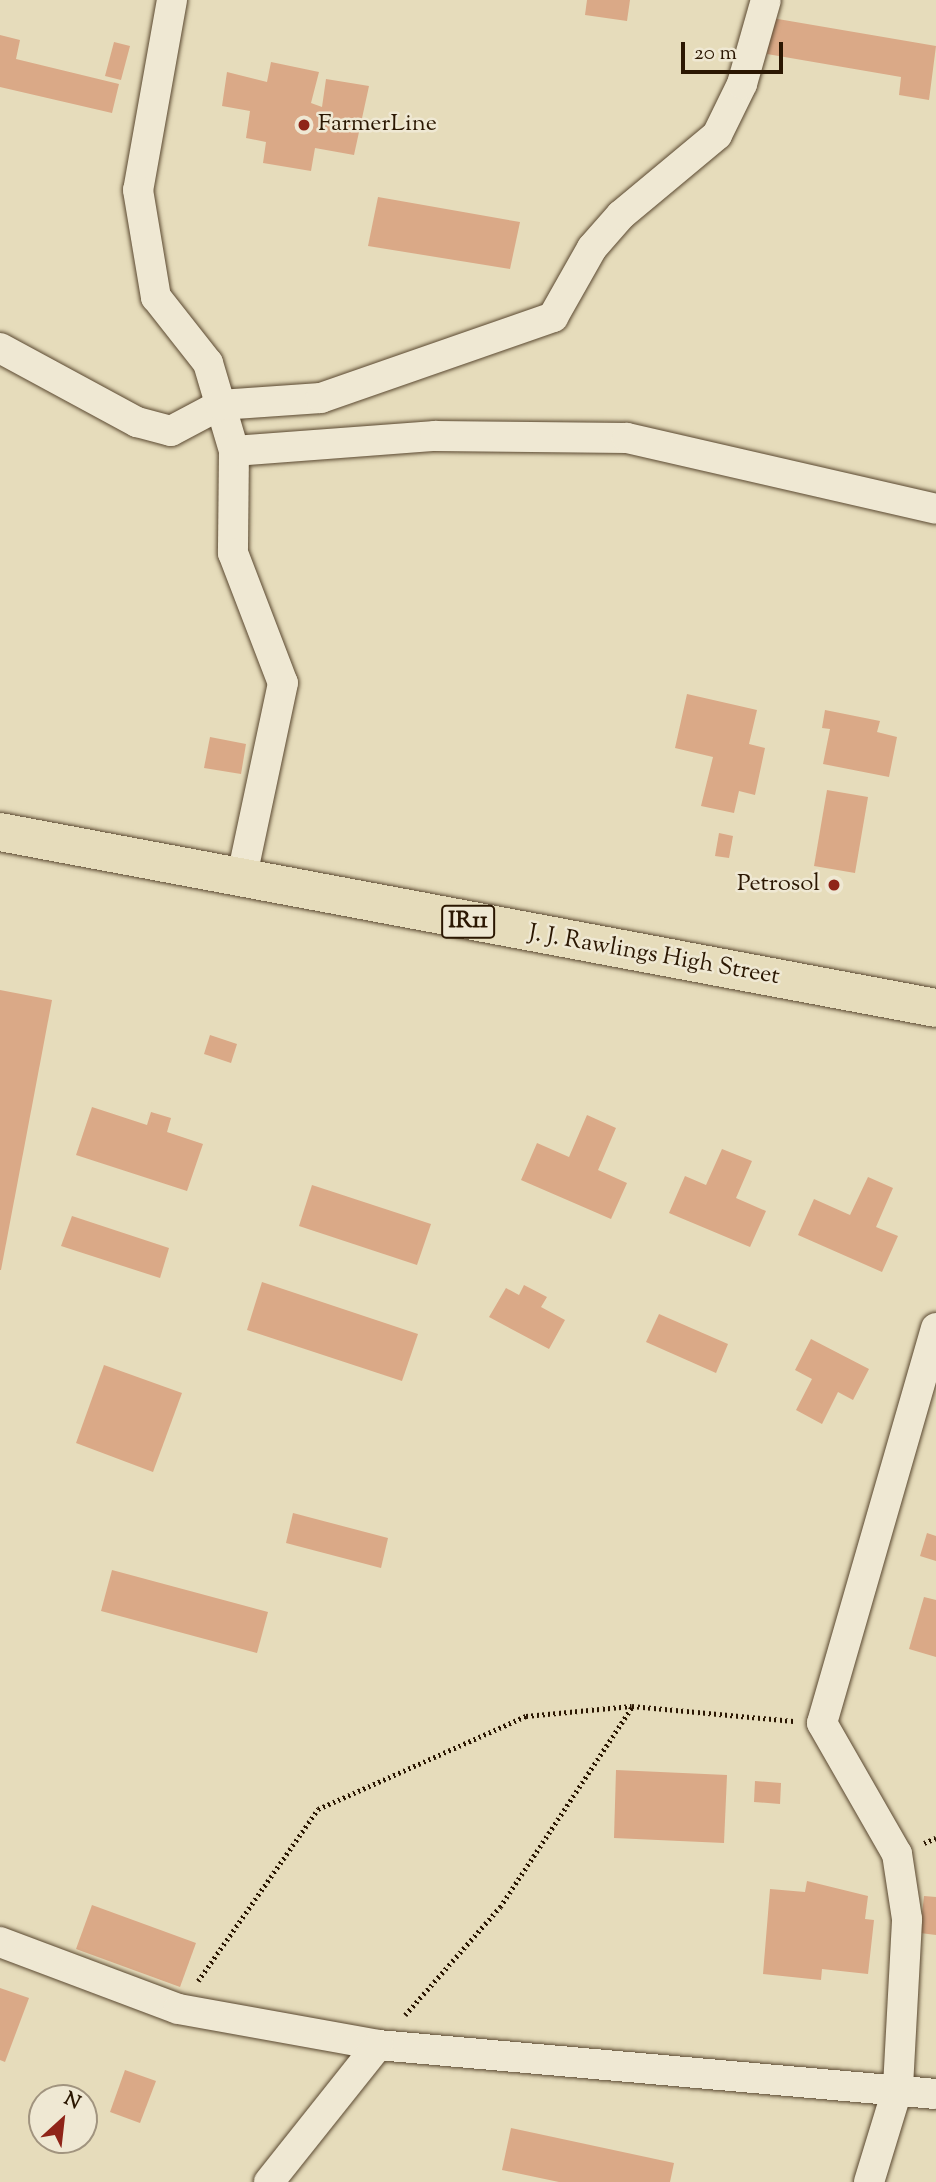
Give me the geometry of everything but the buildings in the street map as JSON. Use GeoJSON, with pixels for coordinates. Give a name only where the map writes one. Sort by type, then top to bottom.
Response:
{"type":"FeatureCollection","features":[{"type":"Feature","properties":{"kind":"main road","name":"J. J. Rawlings High Street"},"geometry":{"type":"LineString","coordinates":[[0,832],[242,880],[936,1008]]}},
{"type":"Feature","properties":{"kind":"street"},"geometry":{"type":"LineString","coordinates":[[172,0],[138,190],[156,297],[208,363],[234,451],[233,553],[283,683],[242,880]]}},
{"type":"Feature","properties":{"kind":"street"},"geometry":{"type":"LineString","coordinates":[[0,348],[137,422],[171,431],[220,405],[321,398],[552,317],[592,247],[621,215],[717,135],[742,84],[766,0]]}},
{"type":"Feature","properties":{"kind":"street"},"geometry":{"type":"LineString","coordinates":[[234,451],[435,436],[627,438],[936,509]]}},
{"type":"Feature","properties":{"kind":"street"},"geometry":{"type":"LineString","coordinates":[[869,2182],[898,2087],[907,1919],[897,1854],[822,1723],[936,1328]]}},
{"type":"Feature","properties":{"kind":"street"},"geometry":{"type":"LineString","coordinates":[[0,1941],[178,2009],[378,2045],[898,2087],[936,2094]]}},
{"type":"Feature","properties":{"kind":"street"},"geometry":{"type":"LineString","coordinates":[[269,2182],[378,2045]]}},
{"type":"Feature","properties":{"kind":"path"},"geometry":{"type":"LineString","coordinates":[[178,2009],[318,1809],[526,1716],[632,1706],[822,1723]]}},
{"type":"Feature","properties":{"kind":"path"},"geometry":{"type":"LineString","coordinates":[[378,2045],[500,1907],[632,1706]]}},
{"type":"Feature","properties":{"kind":"place","name":"FarmerLine"},"geometry":{"type":"Point","coordinates":[304,125]}},
{"type":"Feature","properties":{"kind":"place","name":"Petrosol"},"geometry":{"type":"Point","coordinates":[834,885]}}]}
